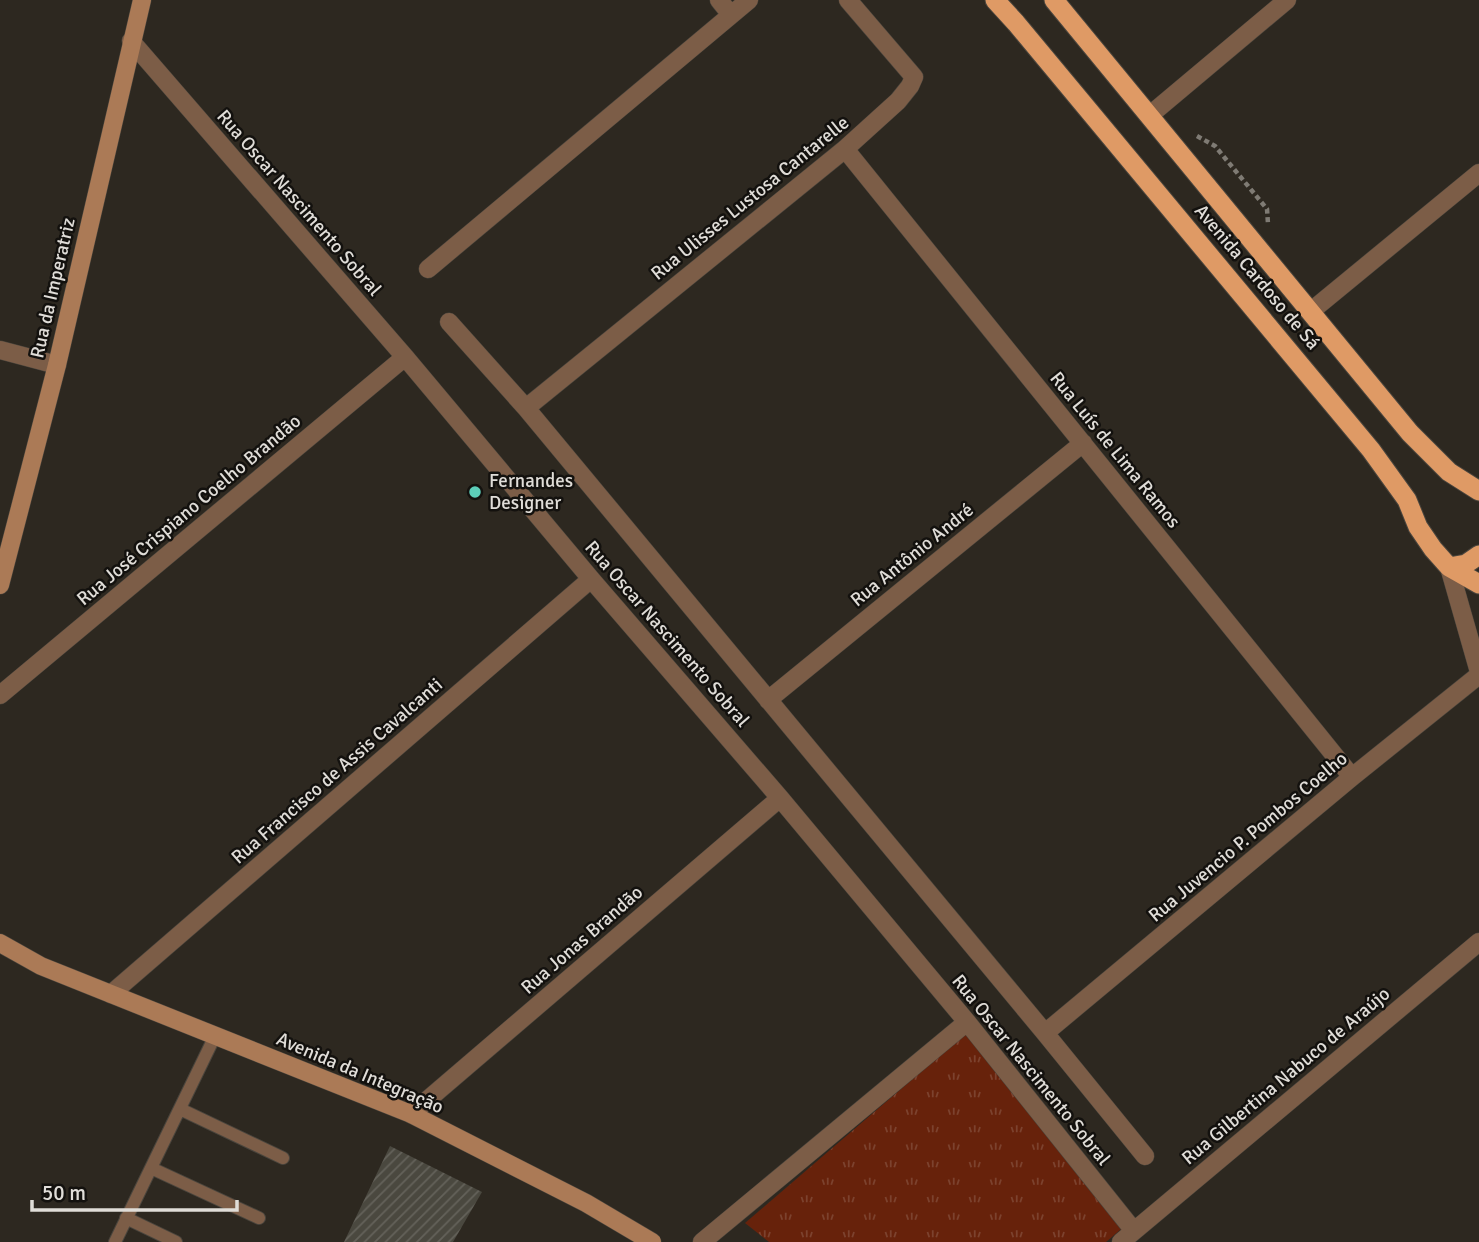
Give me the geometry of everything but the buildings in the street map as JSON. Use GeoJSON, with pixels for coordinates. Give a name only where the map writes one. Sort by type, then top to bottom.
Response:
{"type":"FeatureCollection","features":[{"type":"Feature","properties":{"kind":"highway","name":"Avenida Cardoso de Sá"},"geometry":{"type":"LineString","coordinates":[[995,0],[1371,450],[1407,500],[1418,527],[1433,549],[1449,567],[1479,584]]}},
{"type":"Feature","properties":{"kind":"highway","name":"Avenida Cardoso de Sá"},"geometry":{"type":"LineString","coordinates":[[1054,0],[1429,453],[1449,472],[1479,491]]}},
{"type":"Feature","properties":{"kind":"highway"},"geometry":{"type":"LineString","coordinates":[[1449,567],[1466,564],[1479,555]]}},
{"type":"Feature","properties":{"kind":"main road","name":"Rua da Imperatriz"},"geometry":{"type":"LineString","coordinates":[[0,585],[57,365],[142,0]]}},
{"type":"Feature","properties":{"kind":"main road","name":"Avenida da Integração"},"geometry":{"type":"LineString","coordinates":[[0,943],[41,966],[411,1114],[586,1203],[652,1242]]}},
{"type":"Feature","properties":{"kind":"main road","name":"Avenida da Integração"},"geometry":{"type":"LineString","coordinates":[[0,958],[41,966]]}},
{"type":"Feature","properties":{"kind":"street"},"geometry":{"type":"LineString","coordinates":[[719,0],[731,15]]}},
{"type":"Feature","properties":{"kind":"street"},"geometry":{"type":"LineString","coordinates":[[428,269],[749,0]]}},
{"type":"Feature","properties":{"kind":"street","name":"Rua Ulisses Lustosa Cantarelle"},"geometry":{"type":"LineString","coordinates":[[526,408],[845,149],[898,102],[914,80],[848,0]]}},
{"type":"Feature","properties":{"kind":"street"},"geometry":{"type":"LineString","coordinates":[[1150,115],[1287,0]]}},
{"type":"Feature","properties":{"kind":"street","name":"Rua Oscar Nascimento Sobral"},"geometry":{"type":"LineString","coordinates":[[131,41],[405,357],[967,1022],[1128,1237]]}},
{"type":"Feature","properties":{"kind":"street","name":"Rua Luís de Lima Ramos"},"geometry":{"type":"LineString","coordinates":[[845,149],[1352,777]]}},
{"type":"Feature","properties":{"kind":"street"},"geometry":{"type":"LineString","coordinates":[[1310,312],[1479,173]]}},
{"type":"Feature","properties":{"kind":"street","name":"Rua Oscar Nascimento Sobral"},"geometry":{"type":"LineString","coordinates":[[449,322],[526,408],[1144,1156]]}},
{"type":"Feature","properties":{"kind":"street"},"geometry":{"type":"LineString","coordinates":[[0,350],[57,365]]}},
{"type":"Feature","properties":{"kind":"street","name":"Rua José Crispiano Coelho Brandão"},"geometry":{"type":"LineString","coordinates":[[0,695],[405,357]]}},
{"type":"Feature","properties":{"kind":"street","name":"Rua Antônio André"},"geometry":{"type":"LineString","coordinates":[[768,700],[1083,443]]}},
{"type":"Feature","properties":{"kind":"street"},"geometry":{"type":"LineString","coordinates":[[1449,567],[1479,673]]}},
{"type":"Feature","properties":{"kind":"street","name":"Rua Francisco de Assis Cavalcanti"},"geometry":{"type":"LineString","coordinates":[[111,994],[591,579]]}},
{"type":"Feature","properties":{"kind":"street","name":"Rua Juvencio P. Pombos Coelho"},"geometry":{"type":"LineString","coordinates":[[1045,1033],[1479,673]]}},
{"type":"Feature","properties":{"kind":"street","name":"Rua Jonas Brandão"},"geometry":{"type":"LineString","coordinates":[[411,1114],[779,798]]}},
{"type":"Feature","properties":{"kind":"street","name":"Rua Gilbertina Nabuco de Araújo"},"geometry":{"type":"LineString","coordinates":[[1128,1237],[1479,942]]}},
{"type":"Feature","properties":{"kind":"street"},"geometry":{"type":"LineString","coordinates":[[702,1242],[967,1022]]}},
{"type":"Feature","properties":{"kind":"lane"},"geometry":{"type":"LineString","coordinates":[[115,1242],[215,1036]]}},
{"type":"Feature","properties":{"kind":"lane"},"geometry":{"type":"LineString","coordinates":[[180,1109],[283,1158]]}},
{"type":"Feature","properties":{"kind":"lane"},"geometry":{"type":"LineString","coordinates":[[151,1168],[259,1218]]}},
{"type":"Feature","properties":{"kind":"lane"},"geometry":{"type":"LineString","coordinates":[[126,1218],[176,1242]]}},
{"type":"Feature","properties":{"kind":"green space"},"geometry":{"type":"Polygon","coordinates":[[[973,1027],[1132,1220],[1106,1242],[769,1242],[745,1223],[973,1027]]]}},
{"type":"Feature","properties":{"kind":"place","name":"Fernandes Designer"},"geometry":{"type":"Point","coordinates":[475,492]}}]}
